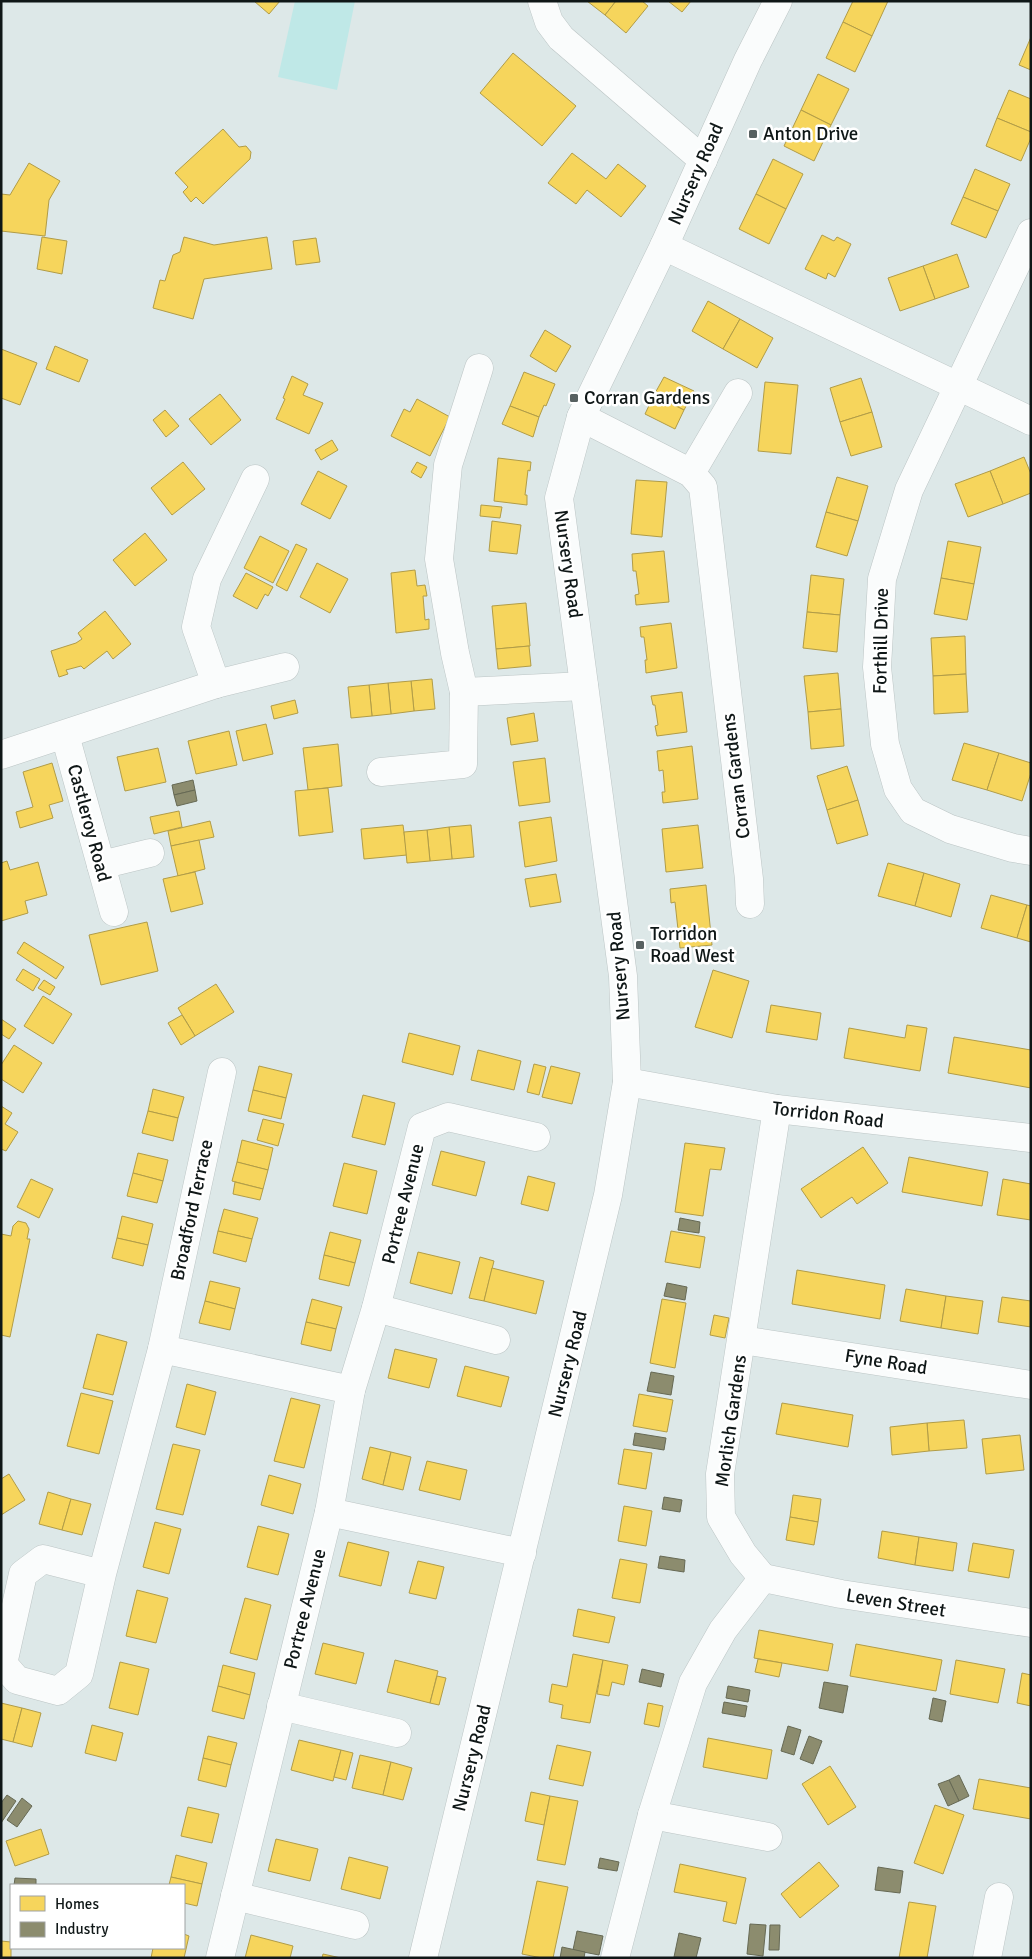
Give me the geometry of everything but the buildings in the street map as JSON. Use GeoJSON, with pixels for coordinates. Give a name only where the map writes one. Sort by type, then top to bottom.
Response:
{"type":"FeatureCollection","features":[{"type":"Feature","properties":{"kind":"street"},"geometry":{"type":"LineString","coordinates":[[542,1],[549,22],[561,38],[703,160]]}},
{"type":"Feature","properties":{"kind":"street","name":"Nursery Road"},"geometry":{"type":"LineString","coordinates":[[423,1958],[608,1195],[627,1082],[623,976],[559,498],[581,417],[664,246],[748,60],[778,1]]}},
{"type":"Feature","properties":{"kind":"street","name":"Forthill Drive"},"geometry":{"type":"LineString","coordinates":[[1031,233],[909,490],[882,579],[877,667],[885,744],[898,789],[913,811],[950,829],[1013,848],[1031,851]]}},
{"type":"Feature","properties":{"kind":"street"},"geometry":{"type":"LineString","coordinates":[[664,246],[1031,421]]}},
{"type":"Feature","properties":{"kind":"street"},"geometry":{"type":"LineString","coordinates":[[381,772],[463,764],[464,692],[455,653],[439,559],[448,465],[479,368]]}},
{"type":"Feature","properties":{"kind":"street"},"geometry":{"type":"LineString","coordinates":[[581,417],[691,473],[738,392]]}},
{"type":"Feature","properties":{"kind":"street","name":"Corran Gardens"},"geometry":{"type":"LineString","coordinates":[[691,473],[703,487],[749,879],[750,904]]}},
{"type":"Feature","properties":{"kind":"street"},"geometry":{"type":"LineString","coordinates":[[216,684],[196,627],[207,579],[255,479]]}},
{"type":"Feature","properties":{"kind":"street"},"geometry":{"type":"LineString","coordinates":[[1,755],[216,684],[285,667]]}},
{"type":"Feature","properties":{"kind":"street"},"geometry":{"type":"LineString","coordinates":[[464,692],[584,686]]}},
{"type":"Feature","properties":{"kind":"street","name":"Castleroy Road"},"geometry":{"type":"LineString","coordinates":[[65,735],[114,912]]}},
{"type":"Feature","properties":{"kind":"street"},"geometry":{"type":"LineString","coordinates":[[101,864],[150,853]]}},
{"type":"Feature","properties":{"kind":"street","name":"Broadford Terrace"},"geometry":{"type":"LineString","coordinates":[[102,1574],[43,1559],[23,1574],[3,1664],[17,1680],[58,1691],[79,1674],[102,1574],[162,1349],[222,1072]]}},
{"type":"Feature","properties":{"kind":"street","name":"Torridon Road"},"geometry":{"type":"LineString","coordinates":[[627,1082],[777,1109],[1031,1138]]}},
{"type":"Feature","properties":{"kind":"street","name":"Morlich Gardens"},"geometry":{"type":"LineString","coordinates":[[763,1578],[743,1554],[721,1517],[720,1474],[777,1109]]}},
{"type":"Feature","properties":{"kind":"street","name":"Portree Avenue"},"geometry":{"type":"LineString","coordinates":[[220,1958],[329,1512],[351,1390],[376,1308],[422,1127],[448,1117],[536,1137]]}},
{"type":"Feature","properties":{"kind":"street"},"geometry":{"type":"LineString","coordinates":[[376,1308],[496,1340]]}},
{"type":"Feature","properties":{"kind":"street","name":"Fyne Road"},"geometry":{"type":"LineString","coordinates":[[742,1340],[1031,1385]]}},
{"type":"Feature","properties":{"kind":"street"},"geometry":{"type":"LineString","coordinates":[[162,1349],[351,1390]]}},
{"type":"Feature","properties":{"kind":"street"},"geometry":{"type":"LineString","coordinates":[[329,1512],[522,1553]]}},
{"type":"Feature","properties":{"kind":"street"},"geometry":{"type":"LineString","coordinates":[[615,1958],[652,1815],[693,1683],[723,1630],[763,1578]]}},
{"type":"Feature","properties":{"kind":"street","name":"Leven Street"},"geometry":{"type":"LineString","coordinates":[[763,1578],[841,1594],[1031,1623]]}},
{"type":"Feature","properties":{"kind":"street"},"geometry":{"type":"LineString","coordinates":[[281,1706],[397,1733]]}},
{"type":"Feature","properties":{"kind":"street"},"geometry":{"type":"LineString","coordinates":[[652,1815],[768,1837]]}},
{"type":"Feature","properties":{"kind":"street"},"geometry":{"type":"LineString","coordinates":[[235,1896],[356,1925]]}},
{"type":"Feature","properties":{"kind":"street"},"geometry":{"type":"LineString","coordinates":[[987,1958],[999,1897]]}},
{"type":"Feature","properties":{"kind":"shaded area"},"geometry":{"type":"Polygon","coordinates":[[[295,1],[355,1],[337,90],[278,77],[295,1]]]}},
{"type":"Feature","properties":{"kind":"place","name":"Anton Drive"},"geometry":{"type":"Point","coordinates":[753,134]}},
{"type":"Feature","properties":{"kind":"place","name":"Corran Gardens"},"geometry":{"type":"Point","coordinates":[574,398]}},
{"type":"Feature","properties":{"kind":"place","name":"Torridon Road West"},"geometry":{"type":"Point","coordinates":[640,945]}}]}
